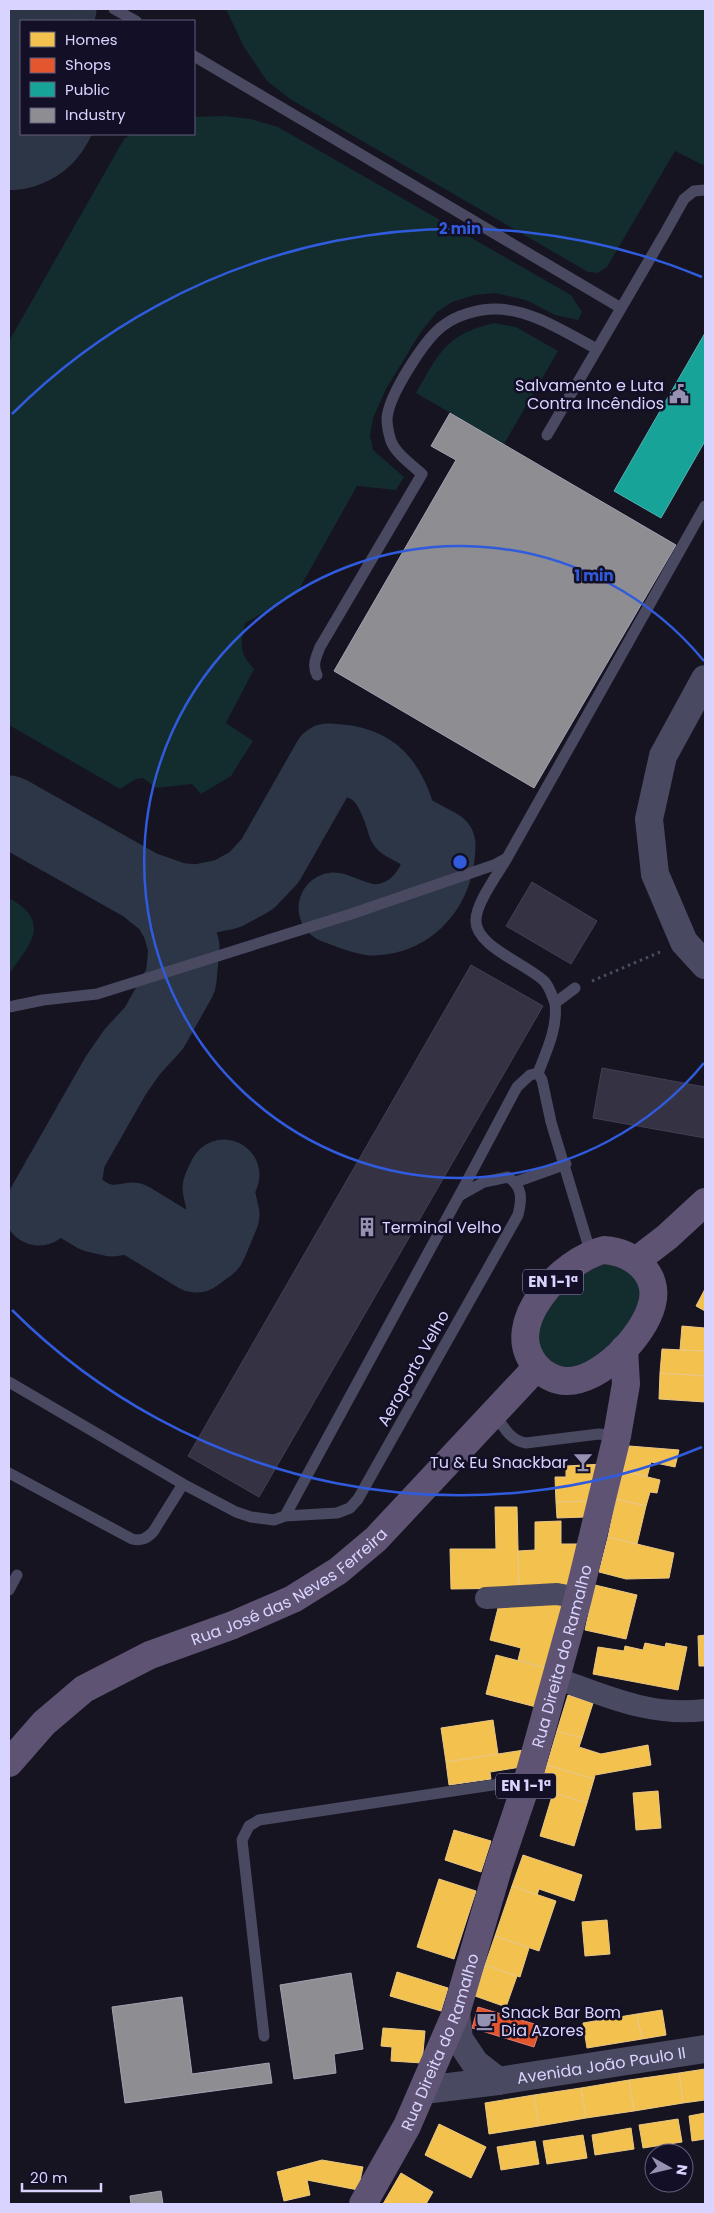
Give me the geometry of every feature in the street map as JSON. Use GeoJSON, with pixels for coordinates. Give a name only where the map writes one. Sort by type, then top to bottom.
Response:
{"type":"FeatureCollection","features":[{"type":"Feature","properties":{"kind":"main road"},"geometry":{"type":"LineString","coordinates":[[537,1367],[549,1376],[564,1381],[578,1380],[604,1367],[624,1349],[648,1315],[652,1303],[653,1290],[649,1277],[637,1260],[667,1237],[705,1202]]}},
{"type":"Feature","properties":{"kind":"main road","name":"EN 1-1ª"},"geometry":{"type":"LineString","coordinates":[[537,1367],[530,1357],[525,1333],[528,1321],[536,1305],[557,1278],[591,1254],[604,1250],[618,1251],[637,1260]]}},
{"type":"Feature","properties":{"kind":"main road","name":"Rua Direita do Ramalho"},"geometry":{"type":"LineString","coordinates":[[363,2204],[407,2126],[456,2013],[499,1865],[528,1779],[578,1598],[617,1436],[626,1384],[624,1349]]}},
{"type":"Feature","properties":{"kind":"main road","name":"Rua José das Neves Ferreira"},"geometry":{"type":"LineString","coordinates":[[9,1763],[44,1722],[84,1689],[150,1655],[234,1625],[294,1599],[338,1571],[376,1539],[494,1412],[518,1390],[537,1367]]}},
{"type":"Feature","properties":{"kind":"street"},"geometry":{"type":"LineString","coordinates":[[705,679],[663,756],[649,819],[655,874],[684,942],[705,965]]}},
{"type":"Feature","properties":{"kind":"street"},"geometry":{"type":"LineString","coordinates":[[486,1598],[557,1594],[578,1598]]}},
{"type":"Feature","properties":{"kind":"street"},"geometry":{"type":"LineString","coordinates":[[556,1678],[642,1708],[671,1712],[705,1710]]}},
{"type":"Feature","properties":{"kind":"street"},"geometry":{"type":"LineString","coordinates":[[456,2013],[459,2039],[475,2063],[498,2081]]}},
{"type":"Feature","properties":{"kind":"street","name":"Avenida João Paulo II"},"geometry":{"type":"LineString","coordinates":[[424,2090],[498,2081],[705,2049]]}},
{"type":"Feature","properties":{"kind":"lane"},"geometry":{"type":"LineString","coordinates":[[114,9],[134,20]]}},
{"type":"Feature","properties":{"kind":"lane"},"geometry":{"type":"LineString","coordinates":[[195,57],[621,308]]}},
{"type":"Feature","properties":{"kind":"lane"},"geometry":{"type":"LineString","coordinates":[[547,434],[684,199],[694,190],[705,190]]}},
{"type":"Feature","properties":{"kind":"lane"},"geometry":{"type":"LineString","coordinates":[[317,675],[314,669],[315,659],[320,647],[422,474],[403,457],[391,442],[387,418],[395,392],[428,340],[444,324],[464,315],[493,309],[520,311],[597,349]]}},
{"type":"Feature","properties":{"kind":"lane"},"geometry":{"type":"LineString","coordinates":[[591,1254],[538,1072],[550,1042],[556,1014],[554,1003],[545,983],[484,940],[477,929],[476,919],[480,905],[705,506]]}},
{"type":"Feature","properties":{"kind":"lane"},"geometry":{"type":"LineString","coordinates":[[9,1007],[42,1000],[98,994],[351,914],[494,865],[507,858]]}},
{"type":"Feature","properties":{"kind":"lane"},"geometry":{"type":"LineString","coordinates":[[554,1003],[575,988]]}},
{"type":"Feature","properties":{"kind":"lane"},"geometry":{"type":"LineString","coordinates":[[285,1516],[517,1087],[530,1074],[538,1072]]}},
{"type":"Feature","properties":{"kind":"lane"},"geometry":{"type":"LineString","coordinates":[[459,1196],[484,1182],[497,1178],[508,1177],[516,1182],[566,1164]]}},
{"type":"Feature","properties":{"kind":"lane","name":"Aeroporto Velho"},"geometry":{"type":"LineString","coordinates":[[9,1382],[183,1484],[236,1512],[251,1517],[274,1520],[285,1516],[337,1513],[350,1508],[358,1499],[518,1215],[522,1200],[516,1182]]}},
{"type":"Feature","properties":{"kind":"lane"},"geometry":{"type":"LineString","coordinates":[[494,1412],[513,1438],[526,1443],[599,1434],[617,1436]]}},
{"type":"Feature","properties":{"kind":"lane"},"geometry":{"type":"LineString","coordinates":[[9,1473],[132,1539],[139,1540],[147,1538],[153,1532],[183,1484]]}},
{"type":"Feature","properties":{"kind":"lane"},"geometry":{"type":"LineString","coordinates":[[9,1590],[17,1575]]}},
{"type":"Feature","properties":{"kind":"lane"},"geometry":{"type":"LineString","coordinates":[[264,2036],[242,1840],[249,1826],[259,1820],[528,1779]]}},
{"type":"Feature","properties":{"kind":"path"},"geometry":{"type":"LineString","coordinates":[[575,988],[684,942]]}},
{"type":"Feature","properties":{"kind":"green space"},"geometry":{"type":"Polygon","coordinates":[[[226,9],[705,9],[705,166],[675,151],[607,267],[597,273],[588,272],[290,99],[267,81],[244,47],[226,9]]]}},
{"type":"Feature","properties":{"kind":"green space"},"geometry":{"type":"Polygon","coordinates":[[[224,116],[251,119],[278,127],[571,295],[582,312],[578,320],[555,315],[526,300],[495,293],[475,295],[452,302],[437,312],[420,333],[386,389],[373,418],[370,436],[373,450],[404,477],[396,490],[357,486],[297,593],[245,623],[242,648],[245,658],[254,669],[226,723],[253,741],[231,776],[201,794],[192,784],[156,788],[143,778],[136,779],[120,789],[9,725],[9,341],[124,139],[130,135],[195,135],[195,117],[224,116]]]}},
{"type":"Feature","properties":{"kind":"green space"},"geometry":{"type":"Polygon","coordinates":[[[494,323],[516,327],[558,351],[504,444],[416,393],[431,366],[446,347],[465,333],[494,323]]]}},
{"type":"Feature","properties":{"kind":"green space"},"geometry":{"type":"Polygon","coordinates":[[[9,898],[22,907],[34,924],[30,943],[9,974],[9,898]]]}},
{"type":"Feature","properties":{"kind":"green space"},"geometry":{"type":"Polygon","coordinates":[[[606,1264],[627,1271],[637,1282],[639,1297],[634,1313],[624,1330],[595,1357],[579,1365],[566,1367],[556,1364],[544,1354],[539,1341],[540,1327],[546,1313],[568,1287],[594,1269],[606,1264]]]}},
{"type":"Feature","properties":{"kind":"building: Homes"},"geometry":{"type":"Polygon","coordinates":[[[705,1289],[705,1311],[696,1306],[705,1289]]]}},
{"type":"Feature","properties":{"kind":"building: Homes"},"geometry":{"type":"Polygon","coordinates":[[[682,1326],[705,1328],[705,1351],[680,1350],[682,1326]]]}},
{"type":"Feature","properties":{"kind":"building: Homes"},"geometry":{"type":"Polygon","coordinates":[[[662,1349],[705,1351],[705,1376],[660,1373],[662,1349]]]}},
{"type":"Feature","properties":{"kind":"building: Homes"},"geometry":{"type":"Polygon","coordinates":[[[660,1373],[705,1376],[705,1402],[659,1399],[660,1373]]]}},
{"type":"Feature","properties":{"kind":"building: Homes"},"geometry":{"type":"Polygon","coordinates":[[[629,1446],[679,1450],[675,1467],[651,1462],[647,1477],[623,1471],[629,1446]]]}},
{"type":"Feature","properties":{"kind":"building: Homes"},"geometry":{"type":"Polygon","coordinates":[[[603,1464],[591,1501],[556,1502],[555,1477],[566,1477],[566,1466],[603,1464]]]}},
{"type":"Feature","properties":{"kind":"building: Homes"},"geometry":{"type":"Polygon","coordinates":[[[623,1471],[660,1480],[657,1493],[650,1492],[646,1506],[616,1499],[623,1471]]]}},
{"type":"Feature","properties":{"kind":"building: Homes"},"geometry":{"type":"Polygon","coordinates":[[[616,1499],[646,1506],[637,1544],[608,1537],[616,1499]]]}},
{"type":"Feature","properties":{"kind":"building: Homes"},"geometry":{"type":"Polygon","coordinates":[[[591,1501],[586,1517],[557,1518],[556,1502],[591,1501]]]}},
{"type":"Feature","properties":{"kind":"building: Homes"},"geometry":{"type":"Polygon","coordinates":[[[495,1507],[517,1507],[519,1588],[451,1589],[450,1549],[496,1549],[495,1507]]]}},
{"type":"Feature","properties":{"kind":"building: Homes"},"geometry":{"type":"Polygon","coordinates":[[[561,1521],[561,1544],[580,1544],[571,1587],[519,1588],[518,1551],[535,1550],[535,1522],[561,1521]]]}},
{"type":"Feature","properties":{"kind":"building: Homes"},"geometry":{"type":"Polygon","coordinates":[[[608,1537],[674,1553],[669,1578],[626,1579],[599,1572],[608,1537]]]}},
{"type":"Feature","properties":{"kind":"building: Homes"},"geometry":{"type":"Polygon","coordinates":[[[595,1585],[637,1595],[626,1639],[585,1630],[595,1585]]]}},
{"type":"Feature","properties":{"kind":"building: Homes"},"geometry":{"type":"Polygon","coordinates":[[[567,1602],[550,1669],[518,1660],[521,1648],[490,1640],[499,1604],[567,1602]]]}},
{"type":"Feature","properties":{"kind":"building: Homes"},"geometry":{"type":"Polygon","coordinates":[[[705,1635],[705,1666],[699,1666],[698,1636],[705,1635]]]}},
{"type":"Feature","properties":{"kind":"building: Homes"},"geometry":{"type":"Polygon","coordinates":[[[645,1643],[665,1647],[666,1643],[687,1647],[678,1690],[593,1674],[598,1647],[624,1651],[625,1646],[643,1650],[645,1643]]]}},
{"type":"Feature","properties":{"kind":"building: Homes"},"geometry":{"type":"Polygon","coordinates":[[[496,1655],[550,1669],[540,1708],[486,1694],[496,1655]]]}},
{"type":"Feature","properties":{"kind":"building: Homes"},"geometry":{"type":"Polygon","coordinates":[[[568,1695],[593,1703],[582,1738],[557,1731],[568,1695]]]}},
{"type":"Feature","properties":{"kind":"building: Homes"},"geometry":{"type":"Polygon","coordinates":[[[493,1720],[498,1754],[446,1762],[441,1728],[493,1720]]]}},
{"type":"Feature","properties":{"kind":"building: Homes"},"geometry":{"type":"Polygon","coordinates":[[[557,1731],[582,1738],[579,1747],[601,1754],[648,1745],[651,1765],[595,1775],[594,1779],[547,1765],[557,1731]]]}},
{"type":"Feature","properties":{"kind":"building: Homes"},"geometry":{"type":"Polygon","coordinates":[[[524,1750],[521,1767],[490,1772],[491,1779],[449,1785],[446,1762],[524,1750]]]}},
{"type":"Feature","properties":{"kind":"building: Homes"},"geometry":{"type":"Polygon","coordinates":[[[547,1765],[594,1779],[587,1803],[540,1789],[547,1765]]]}},
{"type":"Feature","properties":{"kind":"building: Homes"},"geometry":{"type":"Polygon","coordinates":[[[658,1791],[661,1828],[636,1830],[633,1793],[658,1791]]]}},
{"type":"Feature","properties":{"kind":"building: Homes"},"geometry":{"type":"Polygon","coordinates":[[[553,1793],[587,1803],[574,1846],[540,1836],[553,1793]]]}},
{"type":"Feature","properties":{"kind":"building: Homes"},"geometry":{"type":"Polygon","coordinates":[[[454,1830],[491,1841],[481,1872],[445,1860],[454,1830]]]}},
{"type":"Feature","properties":{"kind":"building: Homes"},"geometry":{"type":"Polygon","coordinates":[[[523,1855],[582,1875],[574,1901],[539,1889],[537,1895],[512,1886],[523,1855]]]}},
{"type":"Feature","properties":{"kind":"building: Homes"},"geometry":{"type":"Polygon","coordinates":[[[439,1879],[476,1891],[454,1959],[417,1947],[439,1879]]]}},
{"type":"Feature","properties":{"kind":"building: Homes"},"geometry":{"type":"Polygon","coordinates":[[[512,1886],[556,1901],[539,1951],[495,1936],[512,1886]]]}},
{"type":"Feature","properties":{"kind":"building: Homes"},"geometry":{"type":"Polygon","coordinates":[[[607,1920],[610,1954],[585,1956],[582,1922],[607,1920]]]}},
{"type":"Feature","properties":{"kind":"building: Homes"},"geometry":{"type":"Polygon","coordinates":[[[495,1936],[529,1948],[520,1977],[485,1965],[495,1936]]]}},
{"type":"Feature","properties":{"kind":"building: Homes"},"geometry":{"type":"Polygon","coordinates":[[[485,1965],[517,1976],[506,2007],[475,1996],[485,1965]]]}},
{"type":"Feature","properties":{"kind":"building: Homes"},"geometry":{"type":"Polygon","coordinates":[[[397,1972],[448,1988],[441,2011],[390,1996],[397,1972]]]}},
{"type":"Feature","properties":{"kind":"building: Homes"},"geometry":{"type":"Polygon","coordinates":[[[662,2010],[666,2035],[642,2039],[637,2014],[662,2010]]]}},
{"type":"Feature","properties":{"kind":"building: Homes"},"geometry":{"type":"Polygon","coordinates":[[[637,2014],[642,2039],[587,2048],[583,2023],[637,2014]]]}},
{"type":"Feature","properties":{"kind":"building: Homes"},"geometry":{"type":"Polygon","coordinates":[[[383,2028],[425,2031],[422,2063],[391,2061],[392,2047],[381,2046],[383,2028]]]}},
{"type":"Feature","properties":{"kind":"building: Homes"},"geometry":{"type":"Polygon","coordinates":[[[705,2069],[705,2100],[683,2103],[679,2073],[705,2069]]]}},
{"type":"Feature","properties":{"kind":"building: Homes"},"geometry":{"type":"Polygon","coordinates":[[[679,2073],[683,2103],[634,2111],[629,2080],[679,2073]]]}},
{"type":"Feature","properties":{"kind":"building: Homes"},"geometry":{"type":"Polygon","coordinates":[[[629,2080],[634,2111],[586,2118],[581,2088],[629,2080]]]}},
{"type":"Feature","properties":{"kind":"building: Homes"},"geometry":{"type":"Polygon","coordinates":[[[581,2088],[586,2118],[539,2126],[534,2095],[581,2088]]]}},
{"type":"Feature","properties":{"kind":"building: Homes"},"geometry":{"type":"Polygon","coordinates":[[[534,2095],[539,2126],[489,2134],[485,2103],[534,2095]]]}},
{"type":"Feature","properties":{"kind":"building: Homes"},"geometry":{"type":"Polygon","coordinates":[[[705,2113],[705,2139],[692,2141],[689,2116],[705,2113]]]}},
{"type":"Feature","properties":{"kind":"building: Homes"},"geometry":{"type":"Polygon","coordinates":[[[678,2119],[682,2142],[644,2143],[643,2148],[639,2125],[678,2119]]]}},
{"type":"Feature","properties":{"kind":"building: Homes"},"geometry":{"type":"Polygon","coordinates":[[[439,2124],[486,2147],[471,2178],[425,2155],[439,2124]]]}},
{"type":"Feature","properties":{"kind":"building: Homes"},"geometry":{"type":"Polygon","coordinates":[[[631,2128],[634,2149],[595,2155],[592,2135],[631,2128]]]}},
{"type":"Feature","properties":{"kind":"building: Homes"},"geometry":{"type":"Polygon","coordinates":[[[583,2135],[587,2158],[547,2164],[543,2141],[583,2135]]]}},
{"type":"Feature","properties":{"kind":"building: Homes"},"geometry":{"type":"Polygon","coordinates":[[[535,2141],[539,2164],[501,2170],[497,2147],[535,2141]]]}},
{"type":"Feature","properties":{"kind":"building: Homes"},"geometry":{"type":"Polygon","coordinates":[[[322,2160],[363,2167],[358,2190],[307,2180],[310,2195],[284,2201],[277,2172],[322,2160]]]}},
{"type":"Feature","properties":{"kind":"building: Homes"},"geometry":{"type":"Polygon","coordinates":[[[401,2173],[433,2192],[426,2204],[383,2204],[401,2173]]]}},
{"type":"Feature","properties":{"kind":"building: Shops"},"geometry":{"type":"Polygon","coordinates":[[[478,2007],[541,2026],[534,2047],[472,2028],[478,2007]]]}},
{"type":"Feature","properties":{"kind":"building: Public"},"geometry":{"type":"Polygon","coordinates":[[[705,333],[705,441],[661,518],[614,491],[705,333]]]}},
{"type":"Feature","properties":{"kind":"building: Industry"},"geometry":{"type":"Polygon","coordinates":[[[450,413],[676,545],[534,788],[334,671],[456,460],[431,446],[450,413]]]}},
{"type":"Feature","properties":{"kind":"building: Industry"},"geometry":{"type":"Polygon","coordinates":[[[351,1973],[363,2049],[334,2054],[336,2073],[294,2079],[280,1985],[351,1973]]]}},
{"type":"Feature","properties":{"kind":"building: Industry"},"geometry":{"type":"Polygon","coordinates":[[[182,1997],[192,2074],[269,2063],[272,2083],[125,2103],[112,2007],[182,1997]]]}},
{"type":"Feature","properties":{"kind":"building: Industry"},"geometry":{"type":"Polygon","coordinates":[[[161,2191],[163,2204],[131,2204],[130,2196],[161,2191]]]}},
{"type":"Feature","properties":{"kind":"building: Other"},"geometry":{"type":"Polygon","coordinates":[[[532,882],[597,921],[571,964],[506,926],[532,882]]]}},
{"type":"Feature","properties":{"kind":"building: Other","name":"Terminal Velho"},"geometry":{"type":"Polygon","coordinates":[[[471,965],[543,1006],[259,1497],[188,1456],[471,965]]]}},
{"type":"Feature","properties":{"kind":"building: Other"},"geometry":{"type":"Polygon","coordinates":[[[602,1068],[705,1087],[705,1138],[593,1118],[602,1068]]]}},
{"type":"Feature","properties":{"kind":"taxiway"},"geometry":{"type":"LineString","coordinates":[[52,20],[61,9]]}},
{"type":"Feature","properties":{"kind":"taxiway"},"geometry":{"type":"LineString","coordinates":[[9,71],[20,58]]}},
{"type":"Feature","properties":{"kind":"taxiway"},"geometry":{"type":"LineString","coordinates":[[9,811],[142,886],[176,898],[198,900],[227,894],[251,881],[270,861],[328,759],[345,760],[359,764],[370,769],[386,785],[393,797],[403,825],[440,845],[439,859],[430,886],[412,907],[400,914],[372,920],[334,908]]}},
{"type":"Feature","properties":{"kind":"taxiway"},"geometry":{"type":"LineString","coordinates":[[39,1210],[116,1075],[132,1052],[154,1028],[181,980],[184,947],[177,923],[166,905],[142,886]]}},
{"type":"Feature","properties":{"kind":"taxiway"},"geometry":{"type":"LineString","coordinates":[[70,1157],[66,1183],[70,1202],[95,1217],[112,1221],[132,1218],[196,1257],[211,1246],[224,1215],[218,1188],[224,1175]]}},
{"type":"Feature","properties":{"kind":"runway"},"geometry":{"type":"LineString","coordinates":[[9,101],[20,81]]}},
{"type":"Feature","properties":{"kind":"place","name":"Salvamento e Luta Contra Incêndios"},"geometry":{"type":"Point","coordinates":[679,394]}},
{"type":"Feature","properties":{"kind":"place","name":"Terminal Velho"},"geometry":{"type":"Point","coordinates":[367,1227]}},
{"type":"Feature","properties":{"kind":"place","name":"Tu & Eu Snackbar"},"geometry":{"type":"Point","coordinates":[583,1462]}},
{"type":"Feature","properties":{"kind":"place","name":"Snack Bar Bom Dia Azores"},"geometry":{"type":"Point","coordinates":[486,2021]}}]}
